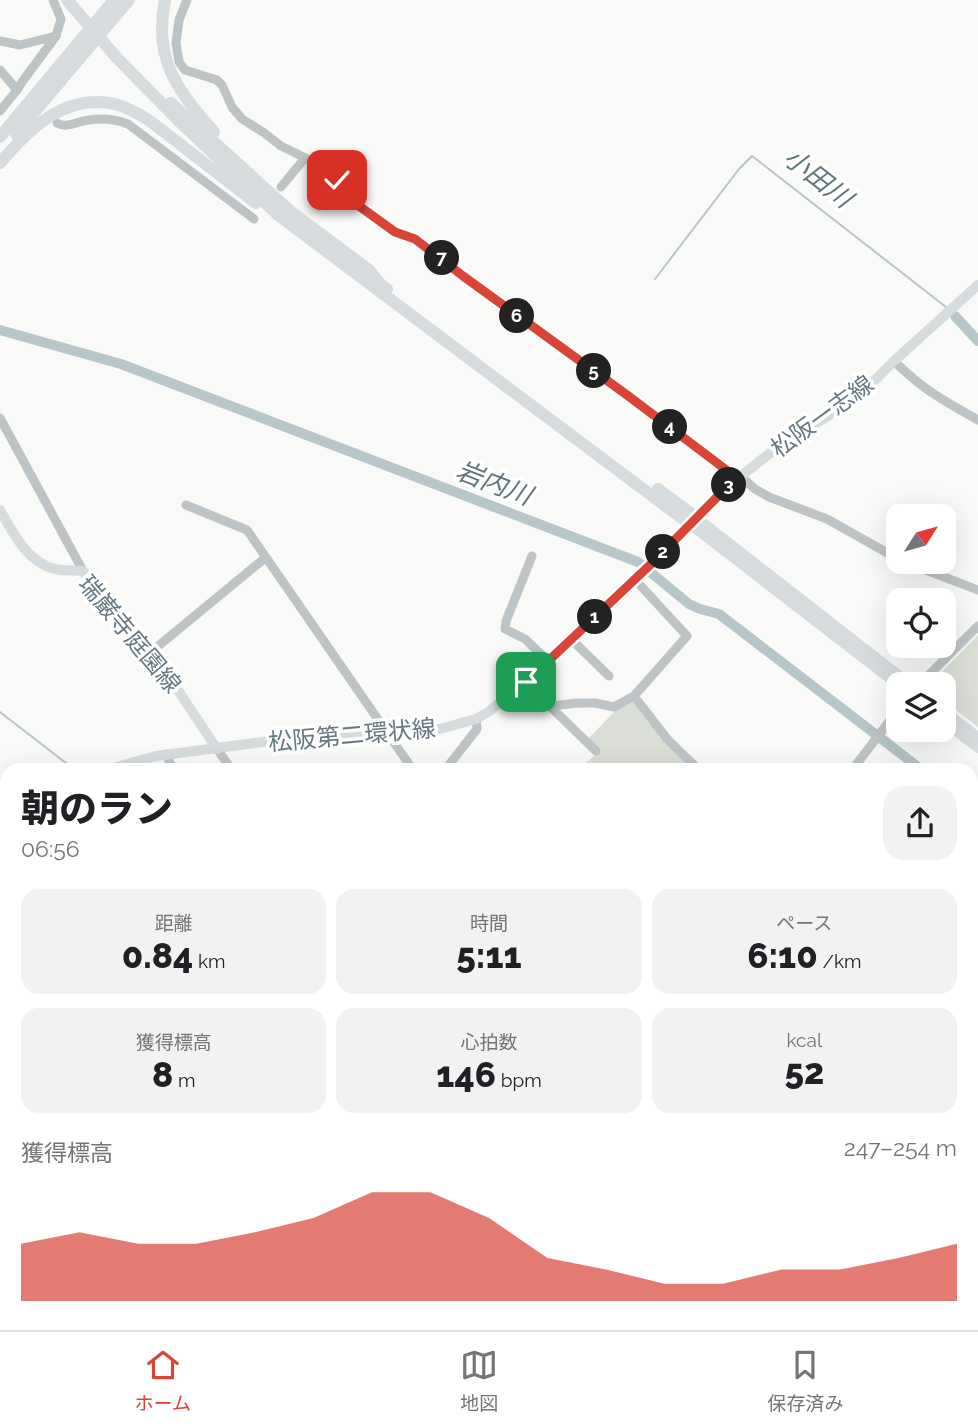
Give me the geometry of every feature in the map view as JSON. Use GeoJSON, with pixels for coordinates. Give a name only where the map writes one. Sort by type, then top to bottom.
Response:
{"type":"FeatureCollection","features":[{"type":"Feature","properties":{"kind":"highway"},"geometry":{"type":"LineString","coordinates":[[67,0],[117,58],[278,215],[694,522]]}},
{"type":"Feature","properties":{"kind":"highway"},"geometry":{"type":"LineString","coordinates":[[76,0],[158,90],[289,211],[369,270],[381,285],[694,522]]}},
{"type":"Feature","properties":{"kind":"highway"},"geometry":{"type":"LineString","coordinates":[[0,137],[40,89],[46,77],[82,40],[104,9],[114,0]]}},
{"type":"Feature","properties":{"kind":"highway"},"geometry":{"type":"LineString","coordinates":[[0,153],[104,9],[129,0]]}},
{"type":"Feature","properties":{"kind":"highway"},"geometry":{"type":"LineString","coordinates":[[165,0],[162,32],[164,53],[171,72],[178,88],[224,143],[235,161]]}},
{"type":"Feature","properties":{"kind":"highway"},"geometry":{"type":"LineString","coordinates":[[0,163],[31,129],[54,113],[79,104],[114,104],[150,121],[252,201],[278,215]]}},
{"type":"Feature","properties":{"kind":"main road","name":"松阪一志線"},"geometry":{"type":"LineString","coordinates":[[694,522],[739,477],[774,450],[866,389],[978,285]]}},
{"type":"Feature","properties":{"kind":"main road","name":"瑞巌寺庭園線"},"geometry":{"type":"LineString","coordinates":[[0,510],[14,535],[42,564],[57,569],[83,571],[100,597],[151,652],[217,749]]}},
{"type":"Feature","properties":{"kind":"main road","name":"松阪第二環状線"},"geometry":{"type":"LineString","coordinates":[[130,763],[168,754],[263,742],[436,730],[476,719],[526,682],[644,574],[694,522]]}},
{"type":"Feature","properties":{"kind":"main road"},"geometry":{"type":"LineString","coordinates":[[694,522],[894,672]]}},
{"type":"Feature","properties":{"kind":"main road"},"geometry":{"type":"LineString","coordinates":[[694,522],[886,675]]}},
{"type":"Feature","properties":{"kind":"main road"},"geometry":{"type":"LineString","coordinates":[[956,720],[978,737]]}},
{"type":"Feature","properties":{"kind":"main road"},"geometry":{"type":"LineString","coordinates":[[956,731],[978,748]]}},
{"type":"Feature","properties":{"kind":"street"},"geometry":{"type":"LineString","coordinates":[[0,111],[56,36],[61,19],[53,0]]}},
{"type":"Feature","properties":{"kind":"street"},"geometry":{"type":"LineString","coordinates":[[187,0],[179,20],[176,43],[178,62],[185,70],[217,80],[242,120],[281,146],[332,172],[359,206],[395,232],[415,239],[755,489],[768,497],[827,519],[886,552]]}},
{"type":"Feature","properties":{"kind":"street"},"geometry":{"type":"LineString","coordinates":[[0,41],[20,45],[56,36]]}},
{"type":"Feature","properties":{"kind":"street"},"geometry":{"type":"LineString","coordinates":[[0,70],[18,90]]}},
{"type":"Feature","properties":{"kind":"street"},"geometry":{"type":"LineString","coordinates":[[57,122],[66,126],[88,120],[107,119],[128,124],[254,219]]}},
{"type":"Feature","properties":{"kind":"street"},"geometry":{"type":"LineString","coordinates":[[281,187],[305,158]]}},
{"type":"Feature","properties":{"kind":"street"},"geometry":{"type":"LineString","coordinates":[[894,361],[936,397],[978,420]]}},
{"type":"Feature","properties":{"kind":"street"},"geometry":{"type":"LineString","coordinates":[[0,418],[83,571]]}},
{"type":"Feature","properties":{"kind":"street"},"geometry":{"type":"LineString","coordinates":[[186,505],[247,530],[408,763]]}},
{"type":"Feature","properties":{"kind":"street"},"geometry":{"type":"LineString","coordinates":[[532,556],[505,629],[526,639],[548,661]]}},
{"type":"Feature","properties":{"kind":"street"},"geometry":{"type":"LineString","coordinates":[[151,652],[265,558]]}},
{"type":"Feature","properties":{"kind":"street"},"geometry":{"type":"LineString","coordinates":[[552,706],[587,703],[614,707],[634,696],[687,636],[644,574]]}},
{"type":"Feature","properties":{"kind":"street"},"geometry":{"type":"LineString","coordinates":[[936,574],[978,590]]}},
{"type":"Feature","properties":{"kind":"street"},"geometry":{"type":"LineString","coordinates":[[932,672],[978,626]]}},
{"type":"Feature","properties":{"kind":"street"},"geometry":{"type":"LineString","coordinates":[[571,639],[609,676]]}},
{"type":"Feature","properties":{"kind":"street"},"geometry":{"type":"LineString","coordinates":[[526,682],[596,751]]}},
{"type":"Feature","properties":{"kind":"street"},"geometry":{"type":"LineString","coordinates":[[634,696],[668,740],[692,763]]}},
{"type":"Feature","properties":{"kind":"street"},"geometry":{"type":"LineString","coordinates":[[450,763],[477,729],[476,719]]}},
{"type":"Feature","properties":{"kind":"street"},"geometry":{"type":"LineString","coordinates":[[857,763],[886,725]]}},
{"type":"Feature","properties":{"kind":"street"},"geometry":{"type":"LineString","coordinates":[[217,749],[227,763]]}},
{"type":"Feature","properties":{"kind":"street"},"geometry":{"type":"LineString","coordinates":[[168,754],[170,763]]}},
{"type":"Feature","properties":{"kind":"shaded area"},"geometry":{"type":"Polygon","coordinates":[[[978,635],[978,727],[956,710],[956,672],[942,672],[978,635]]]}},
{"type":"Feature","properties":{"kind":"shaded area"},"geometry":{"type":"Polygon","coordinates":[[[631,699],[690,763],[586,763],[599,752],[589,738],[618,708],[631,699]]]}},
{"type":"Feature","properties":{"kind":"waterway","name":"小田川"},"geometry":{"type":"LineString","coordinates":[[655,279],[739,169],[752,156],[946,307]]}},
{"type":"Feature","properties":{"kind":"waterway","name":"小田川"},"geometry":{"type":"LineString","coordinates":[[955,316],[978,341]]}},
{"type":"Feature","properties":{"kind":"waterway","name":"岩内川"},"geometry":{"type":"LineString","coordinates":[[0,330],[121,364],[638,562],[689,604],[719,614],[913,763]]}},
{"type":"Feature","properties":{"kind":"waterway"},"geometry":{"type":"LineString","coordinates":[[0,712],[66,763]]}},
{"type":"Feature","properties":{"kind":"route"},"geometry":{"type":"LineString","coordinates":[[337,180],[359,206],[395,232],[415,239],[737,478],[526,682]]}}]}
